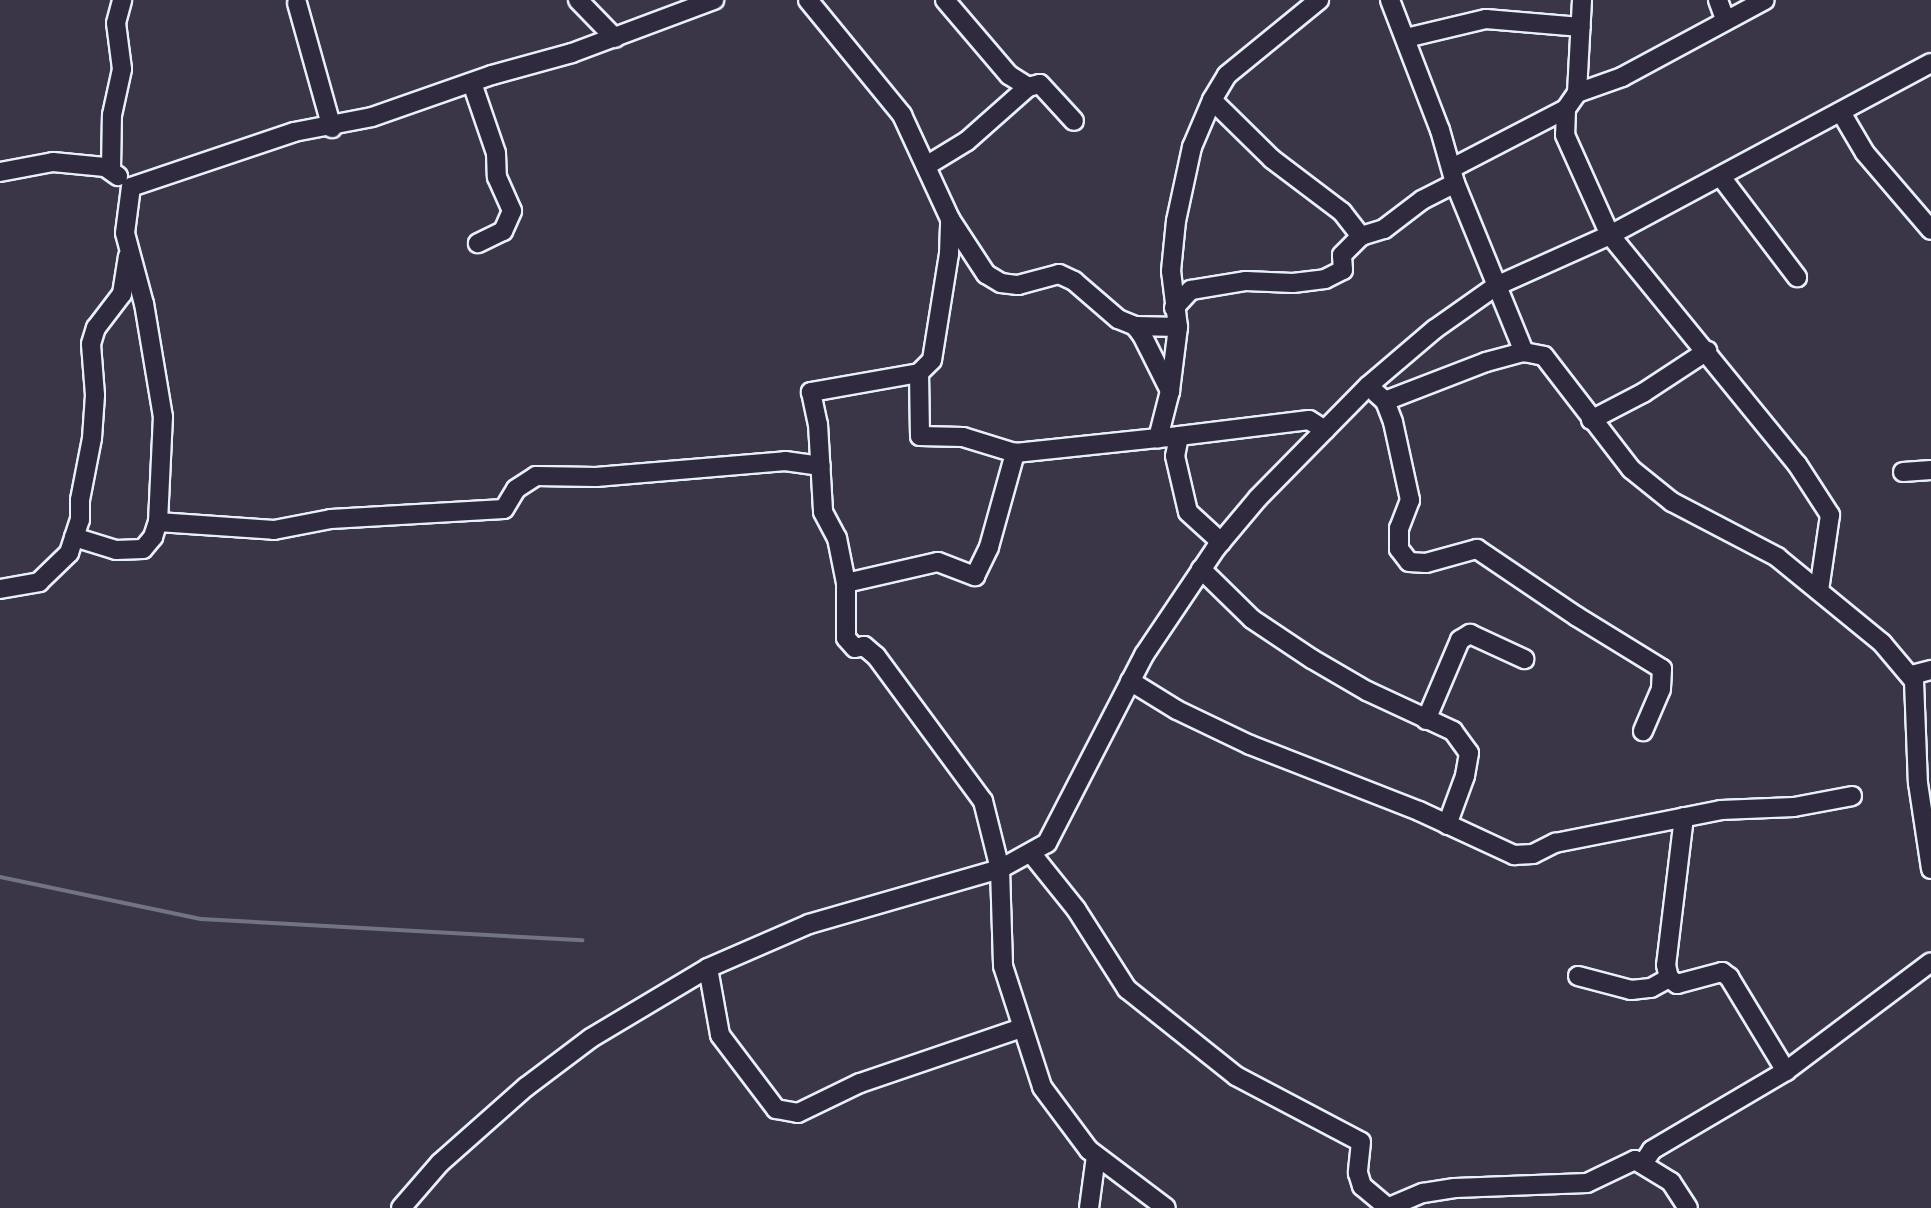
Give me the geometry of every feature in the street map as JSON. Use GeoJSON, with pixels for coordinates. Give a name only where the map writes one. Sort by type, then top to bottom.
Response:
{"type":"FeatureCollection","features":[{"type":"Feature","properties":{"kind":"street"},"geometry":{"type":"LineString","coordinates":[[111,170],[112,115],[122,69],[116,22],[122,0]]}},
{"type":"Feature","properties":{"kind":"street"},"geometry":{"type":"LineString","coordinates":[[578,0],[615,38]]}},
{"type":"Feature","properties":{"kind":"street"},"geometry":{"type":"LineString","coordinates":[[131,187],[294,132],[332,128],[615,38],[714,0]]}},
{"type":"Feature","properties":{"kind":"street"},"geometry":{"type":"LineString","coordinates":[[808,0],[902,115],[950,219],[986,274],[1001,283],[1018,285],[1059,274],[1074,281],[1118,319],[1135,326],[1178,327]]}},
{"type":"Feature","properties":{"kind":"street"},"geometry":{"type":"LineString","coordinates":[[945,0],[1009,75],[1028,87]]}},
{"type":"Feature","properties":{"kind":"street"},"geometry":{"type":"LineString","coordinates":[[1158,438],[1170,391],[1178,327],[1171,271],[1176,221],[1192,147],[1212,100],[1227,75],[1290,20],[1319,0]]}},
{"type":"Feature","properties":{"kind":"street"},"geometry":{"type":"LineString","coordinates":[[1390,0],[1406,38],[1453,176],[1524,352]]}},
{"type":"Feature","properties":{"kind":"street"},"geometry":{"type":"LineString","coordinates":[[1174,308],[1191,290],[1246,280],[1293,283],[1325,279],[1343,270],[1342,255],[1361,236],[1384,229],[1453,176],[1566,109],[1577,93],[1582,0]]}},
{"type":"Feature","properties":{"kind":"street"},"geometry":{"type":"LineString","coordinates":[[1718,0],[1725,19]]}},
{"type":"Feature","properties":{"kind":"street"},"geometry":{"type":"LineString","coordinates":[[1577,93],[1622,76],[1725,19],[1765,0]]}},
{"type":"Feature","properties":{"kind":"street"},"geometry":{"type":"LineString","coordinates":[[297,3],[332,128]]}},
{"type":"Feature","properties":{"kind":"street"},"geometry":{"type":"LineString","coordinates":[[1406,38],[1486,19],[1581,27]]}},
{"type":"Feature","properties":{"kind":"street"},"geometry":{"type":"LineString","coordinates":[[401,1208],[440,1163],[525,1088],[591,1038],[708,968],[810,924],[1000,869],[1047,843],[1065,814],[1130,681],[1202,569],[1221,542],[1368,386],[1435,329],[1496,286],[1610,235],[1842,114],[1931,63]]}},
{"type":"Feature","properties":{"kind":"street"},"geometry":{"type":"LineString","coordinates":[[472,83],[496,153],[497,177],[512,211],[503,231],[478,243]]}},
{"type":"Feature","properties":{"kind":"street"},"geometry":{"type":"LineString","coordinates":[[926,166],[967,141],[1028,87],[1040,84],[1074,121]]}},
{"type":"Feature","properties":{"kind":"street"},"geometry":{"type":"LineString","coordinates":[[1212,100],[1272,159],[1342,212],[1361,236]]}},
{"type":"Feature","properties":{"kind":"street"},"geometry":{"type":"LineString","coordinates":[[1566,109],[1565,135],[1610,235],[1797,464],[1830,515],[1819,590]]}},
{"type":"Feature","properties":{"kind":"street"},"geometry":{"type":"LineString","coordinates":[[1842,114],[1865,153],[1931,230]]}},
{"type":"Feature","properties":{"kind":"street"},"geometry":{"type":"LineString","coordinates":[[0,172],[53,162],[111,170],[131,187]]}},
{"type":"Feature","properties":{"kind":"street"},"geometry":{"type":"LineString","coordinates":[[1721,177],[1797,277]]}},
{"type":"Feature","properties":{"kind":"street"},"geometry":{"type":"LineString","coordinates":[[74,537],[116,549],[143,549],[153,537],[158,522],[163,417],[144,304],[129,248],[126,205],[131,187]]}},
{"type":"Feature","properties":{"kind":"street"},"geometry":{"type":"LineString","coordinates":[[950,219],[949,254],[932,360],[919,373],[811,392],[818,424],[823,512],[837,538],[846,583],[846,638],[855,648],[864,646],[876,656],[983,801],[1000,869],[1003,966],[1042,1087],[1096,1156],[1112,1164],[1166,1208]]}},
{"type":"Feature","properties":{"kind":"street"},"geometry":{"type":"LineString","coordinates":[[0,589],[39,582],[69,553],[74,537],[94,422],[92,344],[96,328],[122,294],[129,248]]}},
{"type":"Feature","properties":{"kind":"street"},"geometry":{"type":"LineString","coordinates":[[1135,326],[1170,391]]}},
{"type":"Feature","properties":{"kind":"street"},"geometry":{"type":"LineString","coordinates":[[1591,420],[1644,393],[1707,351]]}},
{"type":"Feature","properties":{"kind":"street"},"geometry":{"type":"LineString","coordinates":[[1384,401],[1486,362],[1524,352],[1544,356],[1591,420],[1631,469],[1672,502],[1722,532],[1777,557],[1882,643],[1912,675],[1924,706],[1918,783],[1931,869]]}},
{"type":"Feature","properties":{"kind":"street"},"geometry":{"type":"LineString","coordinates":[[919,373],[920,436],[963,437],[1015,453],[1309,420],[1325,430]]}},
{"type":"Feature","properties":{"kind":"street"},"geometry":{"type":"LineString","coordinates":[[1368,386],[1384,401],[1410,500],[1399,528],[1399,549],[1409,562],[1426,563],[1478,549],[1576,616],[1662,669],[1661,689],[1643,731]]}},
{"type":"Feature","properties":{"kind":"street"},"geometry":{"type":"LineString","coordinates":[[1179,436],[1175,456],[1188,512],[1221,542]]}},
{"type":"Feature","properties":{"kind":"street"},"geometry":{"type":"LineString","coordinates":[[846,583],[938,562],[975,576],[989,547],[1015,453]]}},
{"type":"Feature","properties":{"kind":"street"},"geometry":{"type":"LineString","coordinates":[[158,522],[274,530],[331,519],[504,509],[516,489],[536,476],[596,477],[785,461],[821,466]]}},
{"type":"Feature","properties":{"kind":"street"},"geometry":{"type":"LineString","coordinates":[[1903,472],[1931,470]]}},
{"type":"Feature","properties":{"kind":"street"},"geometry":{"type":"LineString","coordinates":[[1202,569],[1252,619],[1340,676],[1426,720],[1453,731],[1468,753],[1465,776],[1446,825]]}},
{"type":"Feature","properties":{"kind":"street"},"geometry":{"type":"LineString","coordinates":[[1426,720],[1460,640],[1470,634],[1524,659]]}},
{"type":"Feature","properties":{"kind":"street"},"geometry":{"type":"LineString","coordinates":[[1912,675],[1931,670]]}},
{"type":"Feature","properties":{"kind":"street"},"geometry":{"type":"LineString","coordinates":[[1130,681],[1177,710],[1250,745],[1514,855],[1533,854],[1556,843],[1721,810],[1794,807],[1852,796]]}},
{"type":"Feature","properties":{"kind":"street"},"geometry":{"type":"LineString","coordinates":[[1684,817],[1666,965],[1669,978],[1677,984],[1722,972],[1728,977],[1786,1071]]}},
{"type":"Feature","properties":{"kind":"street"},"geometry":{"type":"LineString","coordinates":[[1031,853],[1076,909],[1127,989],[1236,1076],[1361,1142],[1358,1173],[1362,1186],[1387,1208],[1423,1193],[1455,1188],[1587,1183],[1635,1160],[1644,1162],[1671,1182],[1688,1208]]}},
{"type":"Feature","properties":{"kind":"street"},"geometry":{"type":"LineString","coordinates":[[1644,1162],[1652,1150],[1786,1071],[1931,962]]}},
{"type":"Feature","properties":{"kind":"street"},"geometry":{"type":"LineString","coordinates":[[708,968],[720,1035],[776,1109],[798,1113],[860,1083],[1022,1028]]}},
{"type":"Feature","properties":{"kind":"street"},"geometry":{"type":"LineString","coordinates":[[1578,976],[1631,990],[1651,988],[1669,978]]}},
{"type":"Feature","properties":{"kind":"street"},"geometry":{"type":"LineString","coordinates":[[1089,1208],[1096,1156]]}},
{"type":"Feature","properties":{"kind":"waterway"},"geometry":{"type":"LineString","coordinates":[[0,877],[201,919],[582,940]]}}]}
